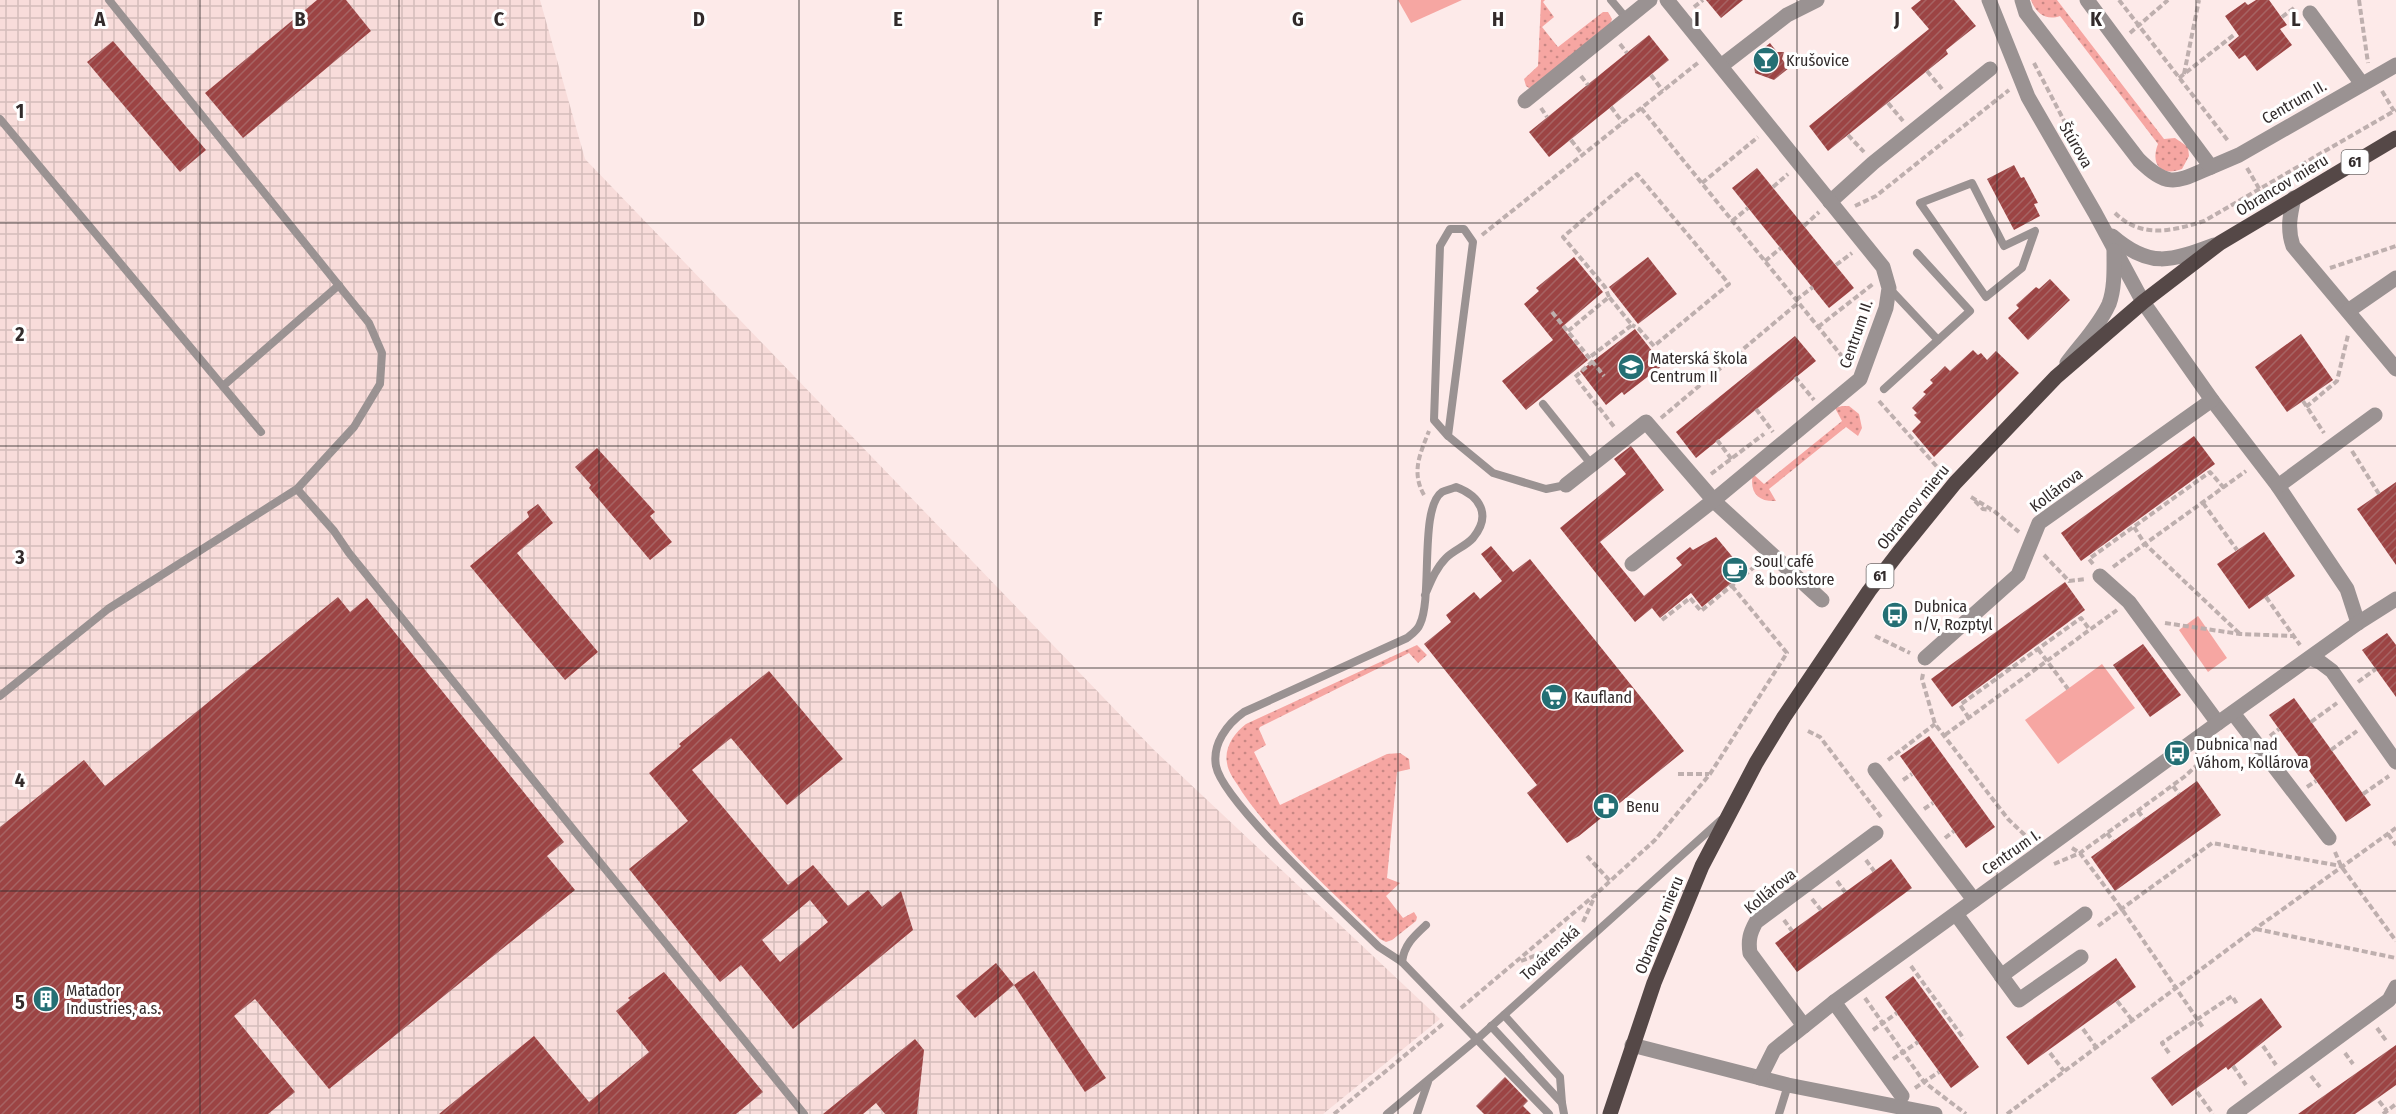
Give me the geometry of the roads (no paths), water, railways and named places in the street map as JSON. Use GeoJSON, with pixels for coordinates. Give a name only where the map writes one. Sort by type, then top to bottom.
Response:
{"type":"FeatureCollection","features":[{"type":"Feature","properties":{"kind":"main road","name":"Obrancov mieru"},"geometry":{"type":"LineString","coordinates":[[1610,1114],[1632,1045],[1702,866],[1756,763],[1784,717],[1882,573],[1955,483],[2056,377],[2143,302],[2220,243],[2396,138]]}},
{"type":"Feature","properties":{"kind":"street"},"geometry":{"type":"LineString","coordinates":[[1526,101],[1650,0]]}},
{"type":"Feature","properties":{"kind":"street","name":"Centrum II."},"geometry":{"type":"LineString","coordinates":[[1632,564],[1744,476],[1860,379],[1886,308],[1882,285],[1883,267],[1667,0]]}},
{"type":"Feature","properties":{"kind":"street","name":"Štúrova"},"geometry":{"type":"LineString","coordinates":[[1989,0],[2028,97],[2143,302]]}},
{"type":"Feature","properties":{"kind":"street","name":"Centrum II."},"geometry":{"type":"LineString","coordinates":[[2022,0],[2026,13],[2139,160],[2154,175],[2163,180],[2180,180],[2239,155],[2396,65]]}},
{"type":"Feature","properties":{"kind":"street"},"geometry":{"type":"LineString","coordinates":[[2087,0],[2211,167]]}},
{"type":"Feature","properties":{"kind":"street"},"geometry":{"type":"LineString","coordinates":[[1721,66],[1787,15],[1809,2]]}},
{"type":"Feature","properties":{"kind":"street"},"geometry":{"type":"LineString","coordinates":[[2310,13],[2362,84]]}},
{"type":"Feature","properties":{"kind":"street"},"geometry":{"type":"LineString","coordinates":[[1830,202],[1990,69]]}},
{"type":"Feature","properties":{"kind":"street"},"geometry":{"type":"LineString","coordinates":[[2294,198],[2289,220],[2289,235],[2293,246],[2396,369]]}},
{"type":"Feature","properties":{"kind":"street"},"geometry":{"type":"LineString","coordinates":[[2104,230],[2128,250],[2158,260],[2187,255],[2220,243]]}},
{"type":"Feature","properties":{"kind":"street"},"geometry":{"type":"LineString","coordinates":[[2056,377],[2098,323],[2109,302],[2114,279],[2114,248]]}},
{"type":"Feature","properties":{"kind":"street"},"geometry":{"type":"LineString","coordinates":[[2350,314],[2396,278]]}},
{"type":"Feature","properties":{"kind":"street"},"geometry":{"type":"LineString","coordinates":[[2143,302],[2212,400],[2278,486],[2347,589],[2358,623]]}},
{"type":"Feature","properties":{"kind":"street","name":"Kollárova"},"geometry":{"type":"LineString","coordinates":[[1925,658],[2018,575],[2039,523],[2212,400]]}},
{"type":"Feature","properties":{"kind":"street"},"geometry":{"type":"LineString","coordinates":[[2278,486],[2375,415]]}},
{"type":"Feature","properties":{"kind":"street"},"geometry":{"type":"LineString","coordinates":[[1566,485],[1646,422],[1714,500],[1822,600]]}},
{"type":"Feature","properties":{"kind":"street"},"geometry":{"type":"LineString","coordinates":[[2100,576],[2129,602],[2218,723]]}},
{"type":"Feature","properties":{"kind":"street","name":"Centrum I."},"geometry":{"type":"LineString","coordinates":[[1760,1078],[1774,1050],[1834,1002],[2218,723],[2236,719],[2310,658],[2396,599]]}},
{"type":"Feature","properties":{"kind":"street"},"geometry":{"type":"LineString","coordinates":[[2310,658],[2332,671],[2396,762]]}},
{"type":"Feature","properties":{"kind":"street"},"geometry":{"type":"LineString","coordinates":[[2236,719],[2329,838]]}},
{"type":"Feature","properties":{"kind":"street"},"geometry":{"type":"LineString","coordinates":[[1875,770],[1974,900]]}},
{"type":"Feature","properties":{"kind":"street","name":"Kollárova"},"geometry":{"type":"LineString","coordinates":[[1804,1026],[1750,953],[1748,943],[1750,934],[1756,922],[1876,833]]}},
{"type":"Feature","properties":{"kind":"street"},"geometry":{"type":"LineString","coordinates":[[1956,914],[2019,1000],[2081,957]]}},
{"type":"Feature","properties":{"kind":"street"},"geometry":{"type":"LineString","coordinates":[[2001,976],[2085,914]]}},
{"type":"Feature","properties":{"kind":"street"},"geometry":{"type":"LineString","coordinates":[[2234,1114],[2389,1000],[2396,987]]}},
{"type":"Feature","properties":{"kind":"street"},"geometry":{"type":"LineString","coordinates":[[1834,1002],[1902,1096]]}},
{"type":"Feature","properties":{"kind":"street"},"geometry":{"type":"LineString","coordinates":[[1632,1045],[1788,1085],[1935,1114]]}},
{"type":"Feature","properties":{"kind":"lane"},"geometry":{"type":"LineString","coordinates":[[0,696],[108,609],[297,489],[354,427],[380,384],[382,353],[369,323],[109,0]]}},
{"type":"Feature","properties":{"kind":"lane"},"geometry":{"type":"LineString","coordinates":[[1611,0],[1627,19]]}},
{"type":"Feature","properties":{"kind":"lane"},"geometry":{"type":"LineString","coordinates":[[0,119],[261,432]]}},
{"type":"Feature","properties":{"kind":"lane"},"geometry":{"type":"LineString","coordinates":[[1972,183],[2004,246],[2035,231],[2022,268],[1986,297],[1920,203],[1972,183]]}},
{"type":"Feature","properties":{"kind":"lane"},"geometry":{"type":"LineString","coordinates":[[1448,436],[1473,242],[1464,229],[1450,229],[1440,246],[1434,420],[1448,436],[1493,473],[1546,489],[1566,485]]}},
{"type":"Feature","properties":{"kind":"lane"},"geometry":{"type":"LineString","coordinates":[[1884,389],[1970,311],[1917,253]]}},
{"type":"Feature","properties":{"kind":"lane"},"geometry":{"type":"LineString","coordinates":[[223,386],[339,285]]}},
{"type":"Feature","properties":{"kind":"lane"},"geometry":{"type":"LineString","coordinates":[[1882,285],[1938,340]]}},
{"type":"Feature","properties":{"kind":"lane"},"geometry":{"type":"LineString","coordinates":[[1543,404],[1591,464]]}},
{"type":"Feature","properties":{"kind":"lane"},"geometry":{"type":"LineString","coordinates":[[1425,595],[1435,571],[1447,557],[1473,538],[1483,520],[1480,505],[1470,493],[1455,487],[1441,493],[1431,508],[1425,595],[1424,612],[1420,627],[1407,638],[1244,712],[1231,721],[1222,733],[1216,750],[1216,768],[1224,785],[1257,826],[1379,947],[1402,962],[1548,1114]]}},
{"type":"Feature","properties":{"kind":"lane"},"geometry":{"type":"LineString","coordinates":[[297,489],[334,531],[349,553],[804,1114]]}},
{"type":"Feature","properties":{"kind":"lane","name":"Továrenská"},"geometry":{"type":"LineString","coordinates":[[1387,1114],[1476,1040],[1731,812]]}},
{"type":"Feature","properties":{"kind":"lane"},"geometry":{"type":"LineString","coordinates":[[1402,962],[1410,940],[1426,925]]}},
{"type":"Feature","properties":{"kind":"lane"},"geometry":{"type":"LineString","coordinates":[[1504,1015],[1560,1077],[1564,1114]]}},
{"type":"Feature","properties":{"kind":"lane"},"geometry":{"type":"LineString","coordinates":[[1491,1026],[1562,1103]]}},
{"type":"Feature","properties":{"kind":"lane"},"geometry":{"type":"LineString","coordinates":[[1417,1114],[1428,1082]]}},
{"type":"Feature","properties":{"kind":"lane"},"geometry":{"type":"LineString","coordinates":[[1779,1114],[1788,1085]]}},
{"type":"Feature","properties":{"kind":"place","name":"Krušovice"},"geometry":{"type":"Point","coordinates":[1766,60]}},
{"type":"Feature","properties":{"kind":"place","name":"Materská škola Centrum II"},"geometry":{"type":"Point","coordinates":[1631,367]}},
{"type":"Feature","properties":{"kind":"place","name":"Soul café & bookstore"},"geometry":{"type":"Point","coordinates":[1735,570]}},
{"type":"Feature","properties":{"kind":"place","name":"Dubnica n/V, Rozptyl"},"geometry":{"type":"Point","coordinates":[1895,615]}},
{"type":"Feature","properties":{"kind":"place","name":"Kaufland"},"geometry":{"type":"Point","coordinates":[1554,697]}},
{"type":"Feature","properties":{"kind":"place","name":"Dubnica nad Váhom, Kollárova"},"geometry":{"type":"Point","coordinates":[2177,753]}},
{"type":"Feature","properties":{"kind":"place","name":"Benu"},"geometry":{"type":"Point","coordinates":[1606,806]}},
{"type":"Feature","properties":{"kind":"place","name":"Matador Industries, a.s."},"geometry":{"type":"Point","coordinates":[46,999]}}]}
